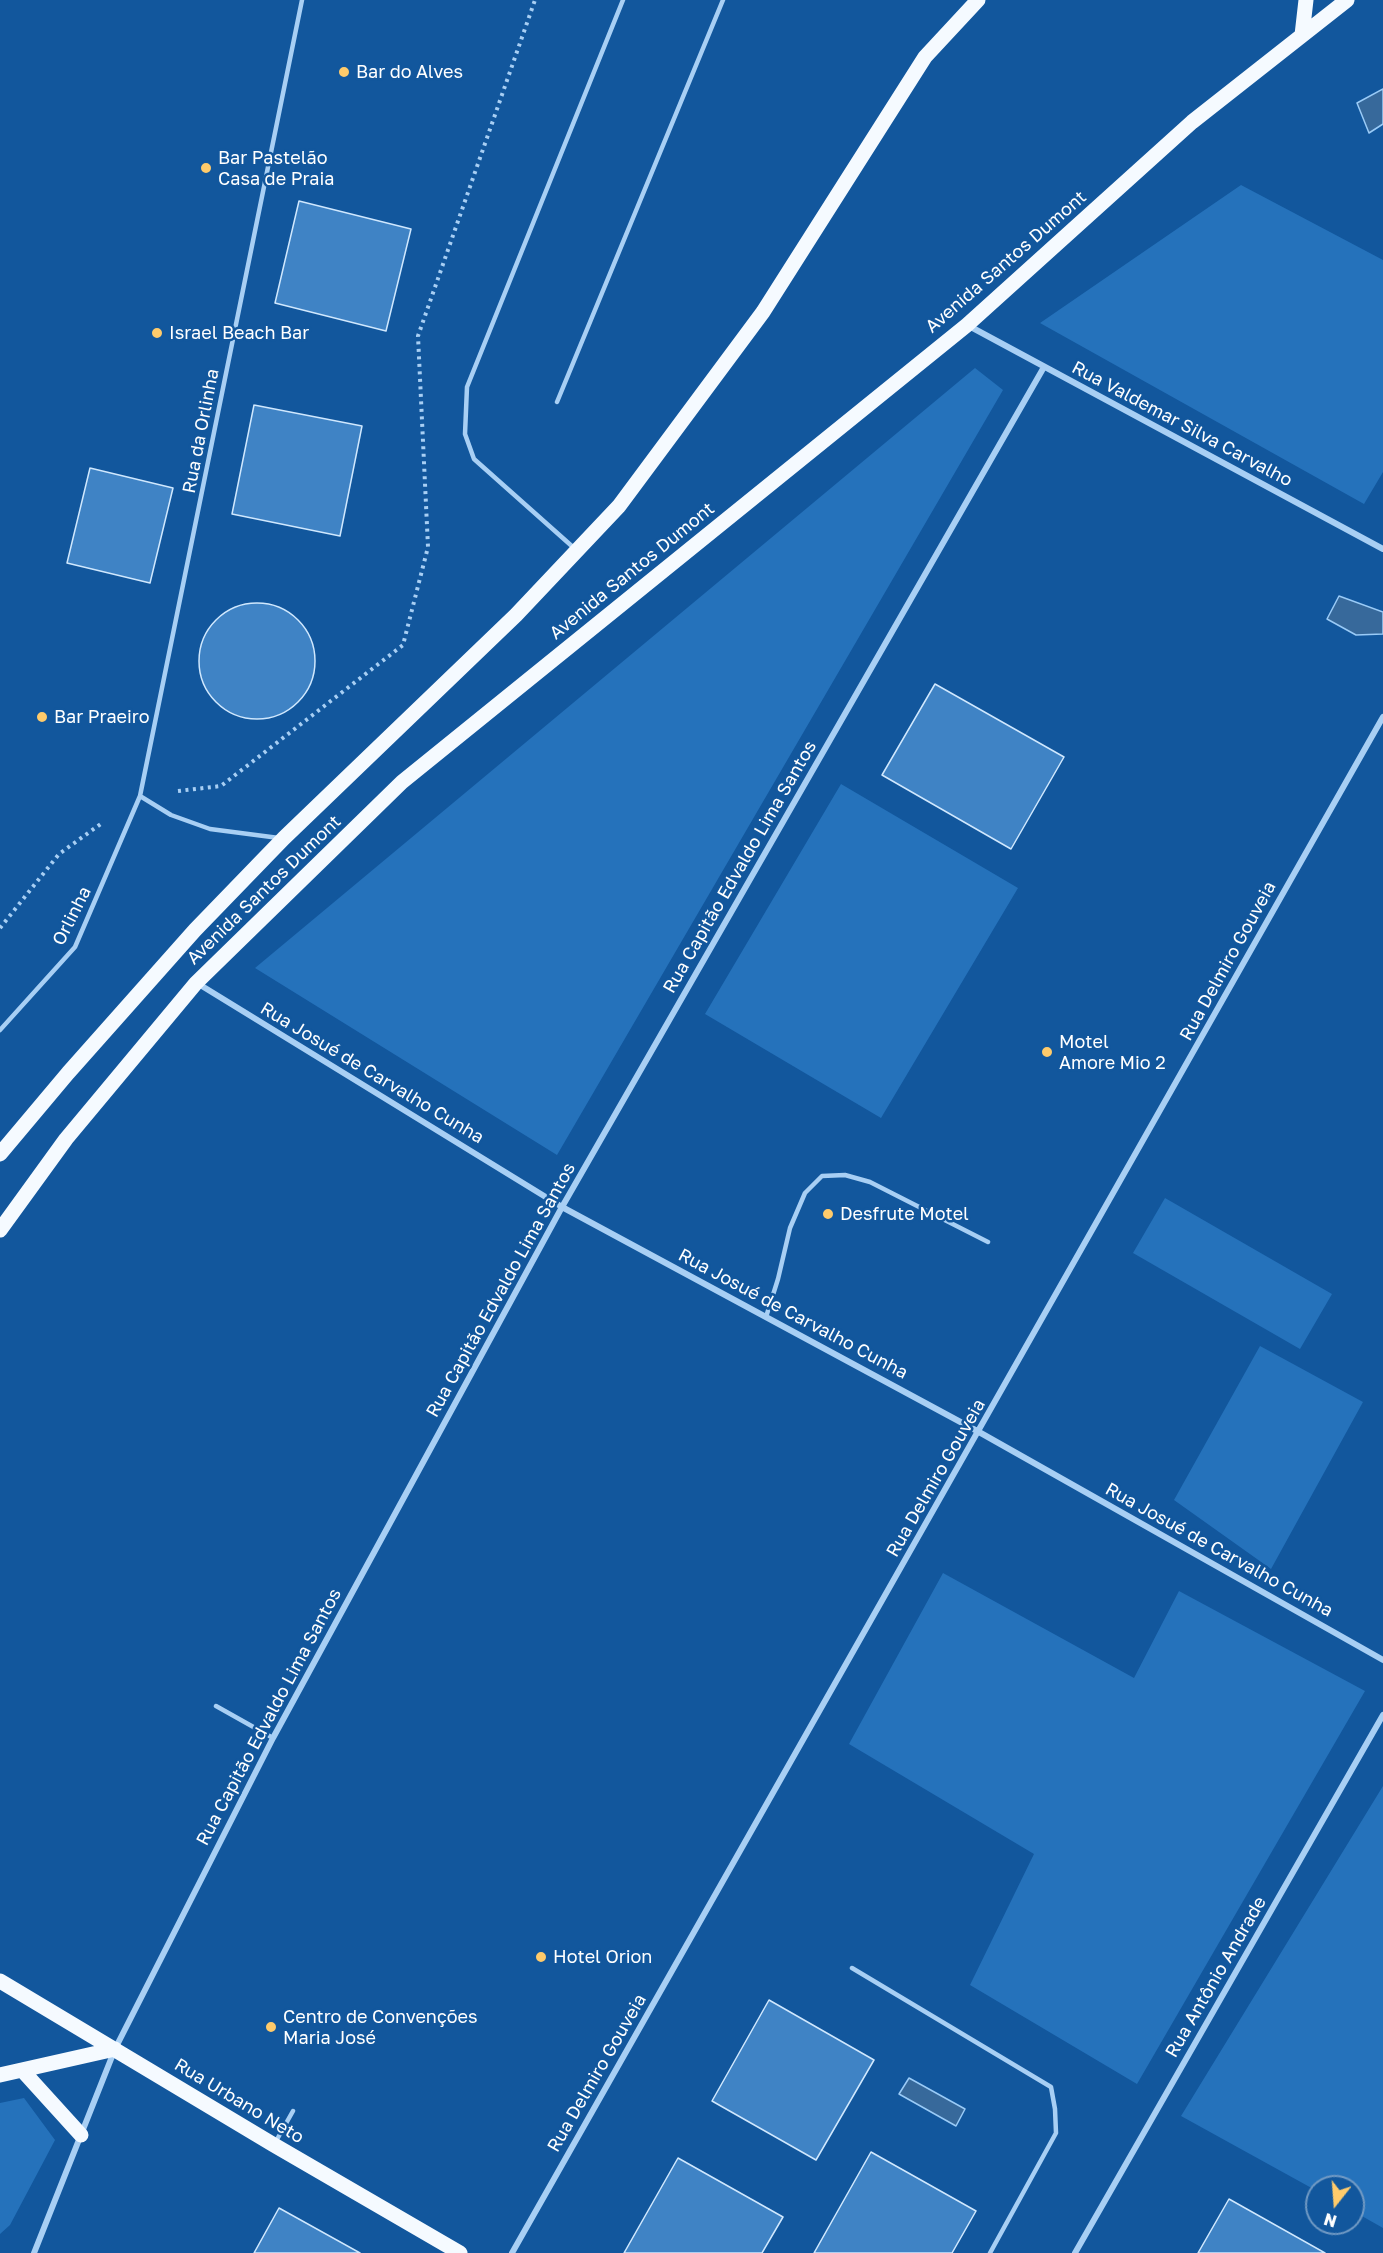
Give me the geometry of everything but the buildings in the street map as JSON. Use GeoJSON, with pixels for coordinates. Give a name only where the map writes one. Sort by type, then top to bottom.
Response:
{"type":"FeatureCollection","features":[{"type":"Feature","properties":{"kind":"main road","name":"Avenida Santos Dumont"},"geometry":{"type":"LineString","coordinates":[[0,1154],[68,1072],[195,930],[284,838],[516,615],[619,506],[763,312],[925,57],[978,0]]}},
{"type":"Feature","properties":{"kind":"main road"},"geometry":{"type":"LineString","coordinates":[[1302,35],[1306,0]]}},
{"type":"Feature","properties":{"kind":"main road","name":"Avenida Santos Dumont"},"geometry":{"type":"LineString","coordinates":[[0,1230],[66,1139],[196,983],[402,782],[967,325],[1192,122],[1347,0]]}},
{"type":"Feature","properties":{"kind":"main road","name":"Rua Urbano Neto"},"geometry":{"type":"LineString","coordinates":[[0,1981],[460,2253]]}},
{"type":"Feature","properties":{"kind":"main road"},"geometry":{"type":"LineString","coordinates":[[0,2075],[115,2049]]}},
{"type":"Feature","properties":{"kind":"main road"},"geometry":{"type":"LineString","coordinates":[[22,2070],[81,2135]]}},
{"type":"Feature","properties":{"kind":"street","name":"Rua Valdemar Silva Carvalho"},"geometry":{"type":"LineString","coordinates":[[967,325],[1383,549]]}},
{"type":"Feature","properties":{"kind":"street","name":"Rua Capitão Edvaldo Lima Santos"},"geometry":{"type":"LineString","coordinates":[[34,2253],[115,2049],[273,1738],[562,1207],[1044,367]]}},
{"type":"Feature","properties":{"kind":"street","name":"Rua Delmiro Gouveia"},"geometry":{"type":"LineString","coordinates":[[512,2253],[1383,717]]}},
{"type":"Feature","properties":{"kind":"street","name":"Rua Josué de Carvalho Cunha"},"geometry":{"type":"LineString","coordinates":[[196,983],[562,1207],[979,1432],[1383,1660]]}},
{"type":"Feature","properties":{"kind":"street","name":"Rua Antônio Andrade"},"geometry":{"type":"LineString","coordinates":[[1075,2253],[1383,1715]]}},
{"type":"Feature","properties":{"kind":"lane","name":"Rua da Orlinha"},"geometry":{"type":"LineString","coordinates":[[140,796],[302,0]]}},
{"type":"Feature","properties":{"kind":"lane"},"geometry":{"type":"LineString","coordinates":[[577,551],[474,459],[465,434],[467,387],[623,0]]}},
{"type":"Feature","properties":{"kind":"lane"},"geometry":{"type":"LineString","coordinates":[[557,402],[723,0]]}},
{"type":"Feature","properties":{"kind":"lane"},"geometry":{"type":"LineString","coordinates":[[140,796],[171,814],[210,829],[284,838]]}},
{"type":"Feature","properties":{"kind":"lane","name":"Orlinha"},"geometry":{"type":"LineString","coordinates":[[0,1030],[75,947],[140,796]]}},
{"type":"Feature","properties":{"kind":"lane"},"geometry":{"type":"LineString","coordinates":[[766,1317],[778,1280],[790,1228],[805,1193],[822,1176],[845,1175],[870,1182],[988,1242]]}},
{"type":"Feature","properties":{"kind":"lane"},"geometry":{"type":"LineString","coordinates":[[216,1706],[273,1738]]}},
{"type":"Feature","properties":{"kind":"lane"},"geometry":{"type":"LineString","coordinates":[[852,1968],[1051,2087],[1056,2133],[990,2253]]}},
{"type":"Feature","properties":{"kind":"lane"},"geometry":{"type":"LineString","coordinates":[[274,2145],[293,2111]]}},
{"type":"Feature","properties":{"kind":"path"},"geometry":{"type":"LineString","coordinates":[[0,927],[59,854],[140,796],[221,786],[403,645],[428,547],[418,336],[535,0]]}},
{"type":"Feature","properties":{"kind":"shaded area"},"geometry":{"type":"Polygon","coordinates":[[[1383,89],[1383,124],[1369,133],[1357,103],[1383,89]]]}},
{"type":"Feature","properties":{"kind":"shaded area"},"geometry":{"type":"Polygon","coordinates":[[[1241,185],[1383,260],[1383,472],[1364,504],[1040,323],[1241,185]]]}},
{"type":"Feature","properties":{"kind":"shaded area"},"geometry":{"type":"Polygon","coordinates":[[[975,368],[1003,390],[557,1155],[255,968],[975,368]]]}},
{"type":"Feature","properties":{"kind":"shaded area"},"geometry":{"type":"Polygon","coordinates":[[[1339,596],[1383,612],[1383,634],[1356,635],[1327,619],[1339,596]]]}},
{"type":"Feature","properties":{"kind":"shaded area"},"geometry":{"type":"Polygon","coordinates":[[[841,784],[1018,888],[881,1118],[705,1014],[841,784]]]}},
{"type":"Feature","properties":{"kind":"shaded area"},"geometry":{"type":"Polygon","coordinates":[[[1165,1198],[1332,1294],[1300,1349],[1133,1253],[1165,1198]]]}},
{"type":"Feature","properties":{"kind":"shaded area"},"geometry":{"type":"Polygon","coordinates":[[[1260,1346],[1363,1402],[1271,1569],[1174,1500],[1260,1346]]]}},
{"type":"Feature","properties":{"kind":"shaded area"},"geometry":{"type":"Polygon","coordinates":[[[943,1573],[1134,1678],[1179,1591],[1365,1691],[1137,2084],[970,1985],[1034,1854],[849,1744],[943,1573]]]}},
{"type":"Feature","properties":{"kind":"shaded area"},"geometry":{"type":"Polygon","coordinates":[[[1383,1786],[1383,2228],[1365,2218],[1365,2175],[1305,2175],[1305,2184],[1181,2116],[1383,1786]]]}},
{"type":"Feature","properties":{"kind":"shaded area"},"geometry":{"type":"Polygon","coordinates":[[[909,2078],[965,2109],[956,2126],[899,2094],[909,2078]]]}},
{"type":"Feature","properties":{"kind":"shaded area"},"geometry":{"type":"Polygon","coordinates":[[[24,2098],[55,2140],[10,2225],[0,2234],[0,2103],[24,2098]]]}},
{"type":"Feature","properties":{"kind":"place","name":"Bar do Alves"},"geometry":{"type":"Point","coordinates":[344,72]}},
{"type":"Feature","properties":{"kind":"place","name":"Bar Pastelão Casa de Praia"},"geometry":{"type":"Point","coordinates":[206,168]}},
{"type":"Feature","properties":{"kind":"place","name":"Israel Beach Bar"},"geometry":{"type":"Point","coordinates":[157,333]}},
{"type":"Feature","properties":{"kind":"place","name":"Bar Praeiro"},"geometry":{"type":"Point","coordinates":[42,717]}},
{"type":"Feature","properties":{"kind":"place","name":"Motel Amore Mio 2"},"geometry":{"type":"Point","coordinates":[1047,1052]}},
{"type":"Feature","properties":{"kind":"place","name":"Desfrute Motel"},"geometry":{"type":"Point","coordinates":[828,1214]}},
{"type":"Feature","properties":{"kind":"place","name":"Hotel Orion"},"geometry":{"type":"Point","coordinates":[541,1957]}},
{"type":"Feature","properties":{"kind":"place","name":"Centro de Convenções Maria José"},"geometry":{"type":"Point","coordinates":[271,2027]}}]}
